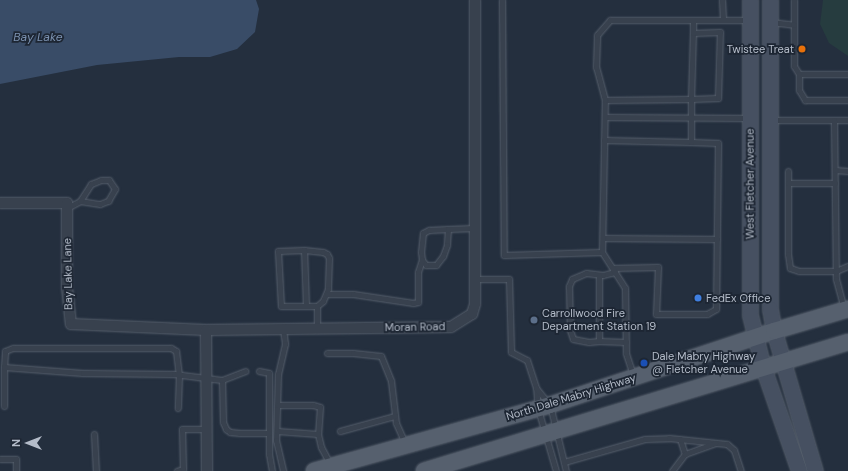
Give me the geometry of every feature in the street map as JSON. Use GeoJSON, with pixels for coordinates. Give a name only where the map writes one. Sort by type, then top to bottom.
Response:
{"type":"FeatureCollection","features":[{"type":"Feature","properties":{"kind":"main road","name":"West Fletcher Avenue"},"geometry":{"type":"LineString","coordinates":[[750,0],[750,315],[763,367],[799,471]]}},
{"type":"Feature","properties":{"kind":"main road","name":"West Fletcher Avenue"},"geometry":{"type":"LineString","coordinates":[[770,0],[770,309],[774,331],[815,471]]}},
{"type":"Feature","properties":{"kind":"main road"},"geometry":{"type":"LineString","coordinates":[[750,20],[770,22]]}},
{"type":"Feature","properties":{"kind":"main road","name":"North Dale Mabry Highway"},"geometry":{"type":"LineString","coordinates":[[314,471],[544,407],[774,331],[846,310]]}},
{"type":"Feature","properties":{"kind":"main road"},"geometry":{"type":"LineString","coordinates":[[424,471],[848,342]]}},
{"type":"Feature","properties":{"kind":"street","name":"Moran Road"},"geometry":{"type":"LineString","coordinates":[[206,330],[450,327],[472,314],[475,304],[475,0]]}},
{"type":"Feature","properties":{"kind":"street"},"geometry":{"type":"LineString","coordinates":[[0,203],[67,202],[67,208]]}},
{"type":"Feature","properties":{"kind":"street","name":"Bay Lake Lane"},"geometry":{"type":"LineString","coordinates":[[67,208],[68,287],[71,324],[206,330]]}},
{"type":"Feature","properties":{"kind":"street"},"geometry":{"type":"LineString","coordinates":[[206,330],[205,378],[207,471]]}},
{"type":"Feature","properties":{"kind":"lane"},"geometry":{"type":"LineString","coordinates":[[502,0],[504,255],[602,252]]}},
{"type":"Feature","properties":{"kind":"lane"},"geometry":{"type":"LineString","coordinates":[[722,0],[723,20]]}},
{"type":"Feature","properties":{"kind":"lane"},"geometry":{"type":"LineString","coordinates":[[794,0],[794,66],[799,74],[799,90],[805,100],[848,100]]}},
{"type":"Feature","properties":{"kind":"lane"},"geometry":{"type":"LineString","coordinates":[[634,378],[626,353],[625,288],[602,252],[605,100],[596,67],[597,35],[610,20],[750,20]]}},
{"type":"Feature","properties":{"kind":"lane"},"geometry":{"type":"LineString","coordinates":[[691,142],[693,20]]}},
{"type":"Feature","properties":{"kind":"lane"},"geometry":{"type":"LineString","coordinates":[[770,22],[794,25]]}},
{"type":"Feature","properties":{"kind":"lane"},"geometry":{"type":"LineString","coordinates":[[605,100],[718,98],[720,32],[693,33]]}},
{"type":"Feature","properties":{"kind":"lane"},"geometry":{"type":"LineString","coordinates":[[799,74],[848,74]]}},
{"type":"Feature","properties":{"kind":"lane"},"geometry":{"type":"LineString","coordinates":[[605,117],[750,118]]}},
{"type":"Feature","properties":{"kind":"lane"},"geometry":{"type":"LineString","coordinates":[[769,120],[848,120]]}},
{"type":"Feature","properties":{"kind":"lane"},"geometry":{"type":"LineString","coordinates":[[834,120],[836,279],[846,310]]}},
{"type":"Feature","properties":{"kind":"lane"},"geometry":{"type":"LineString","coordinates":[[604,140],[718,144],[716,309],[706,314],[656,314],[658,267],[614,270],[599,275],[586,273],[572,279],[569,286],[570,330],[573,339],[589,342],[626,342]]}},
{"type":"Feature","properties":{"kind":"lane"},"geometry":{"type":"LineString","coordinates":[[835,170],[848,171]]}},
{"type":"Feature","properties":{"kind":"lane"},"geometry":{"type":"LineString","coordinates":[[788,171],[790,268],[799,271],[836,271],[848,266]]}},
{"type":"Feature","properties":{"kind":"lane"},"geometry":{"type":"LineString","coordinates":[[67,208],[80,201],[91,184],[101,180],[109,180],[115,189],[108,201],[100,204],[80,201]]}},
{"type":"Feature","properties":{"kind":"lane"},"geometry":{"type":"LineString","coordinates":[[788,183],[835,183]]}},
{"type":"Feature","properties":{"kind":"lane"},"geometry":{"type":"LineString","coordinates":[[327,294],[353,294],[413,303],[418,302],[418,272],[422,260],[421,246],[423,233],[429,230],[475,228]]}},
{"type":"Feature","properties":{"kind":"lane"},"geometry":{"type":"LineString","coordinates":[[422,260],[426,265],[436,265],[445,250],[448,229]]}},
{"type":"Feature","properties":{"kind":"lane"},"geometry":{"type":"LineString","coordinates":[[603,238],[717,239]]}},
{"type":"Feature","properties":{"kind":"lane"},"geometry":{"type":"LineString","coordinates":[[304,250],[306,306]]}},
{"type":"Feature","properties":{"kind":"lane"},"geometry":{"type":"LineString","coordinates":[[304,250],[326,254],[329,258],[329,281],[327,294],[323,301],[317,306],[281,306],[278,251],[304,250]]}},
{"type":"Feature","properties":{"kind":"lane"},"geometry":{"type":"LineString","coordinates":[[599,275],[599,341]]}},
{"type":"Feature","properties":{"kind":"lane"},"geometry":{"type":"LineString","coordinates":[[475,279],[509,279],[511,352],[527,360],[544,407],[551,433],[556,471]]}},
{"type":"Feature","properties":{"kind":"lane"},"geometry":{"type":"LineString","coordinates":[[317,306],[317,328]]}},
{"type":"Feature","properties":{"kind":"lane"},"geometry":{"type":"LineString","coordinates":[[283,328],[285,344],[278,374],[276,440],[283,471]]}},
{"type":"Feature","properties":{"kind":"lane"},"geometry":{"type":"LineString","coordinates":[[4,406],[5,351],[13,348],[171,348],[176,350],[179,375],[178,408]]}},
{"type":"Feature","properties":{"kind":"lane"},"geometry":{"type":"LineString","coordinates":[[327,353],[353,353],[381,356],[391,381],[395,416],[406,445]]}},
{"type":"Feature","properties":{"kind":"lane"},"geometry":{"type":"LineString","coordinates":[[4,367],[83,373],[179,375],[222,380],[245,371]]}},
{"type":"Feature","properties":{"kind":"lane"},"geometry":{"type":"LineString","coordinates":[[259,371],[269,373],[269,454],[272,471]]}},
{"type":"Feature","properties":{"kind":"lane"},"geometry":{"type":"LineString","coordinates":[[222,380],[223,422],[226,430],[240,433],[269,433]]}},
{"type":"Feature","properties":{"kind":"lane"},"geometry":{"type":"LineString","coordinates":[[536,388],[566,471]]}},
{"type":"Feature","properties":{"kind":"lane"},"geometry":{"type":"LineString","coordinates":[[278,404],[313,405],[320,407],[318,434],[321,447],[331,466]]}},
{"type":"Feature","properties":{"kind":"lane"},"geometry":{"type":"LineString","coordinates":[[340,431],[395,416]]}},
{"type":"Feature","properties":{"kind":"lane"},"geometry":{"type":"LineString","coordinates":[[177,471],[183,469],[182,430],[206,429]]}},
{"type":"Feature","properties":{"kind":"lane"},"geometry":{"type":"LineString","coordinates":[[277,431],[318,434]]}},
{"type":"Feature","properties":{"kind":"lane"},"geometry":{"type":"LineString","coordinates":[[94,434],[96,471]]}},
{"type":"Feature","properties":{"kind":"lane"},"geometry":{"type":"LineString","coordinates":[[564,462],[645,439],[660,437],[727,444],[734,450],[741,471]]}},
{"type":"Feature","properties":{"kind":"lane"},"geometry":{"type":"LineString","coordinates":[[680,439],[685,454]]}},
{"type":"Feature","properties":{"kind":"lane"},"geometry":{"type":"LineString","coordinates":[[672,471],[685,454],[716,442]]}},
{"type":"Feature","properties":{"kind":"lane"},"geometry":{"type":"LineString","coordinates":[[0,459],[16,459],[16,471]]}},
{"type":"Feature","properties":{"kind":"green space"},"geometry":{"type":"Polygon","coordinates":[[[823,0],[848,0],[848,56],[829,43],[820,24],[823,0]]]}},
{"type":"Feature","properties":{"kind":"water","name":"Bay Lake"},"geometry":{"type":"Polygon","coordinates":[[[0,0],[256,0],[259,9],[255,32],[237,49],[210,57],[179,57],[97,65],[0,84],[0,0]]]}},
{"type":"Feature","properties":{"kind":"place","name":"Twistee Treat"},"geometry":{"type":"Point","coordinates":[802,49]}},
{"type":"Feature","properties":{"kind":"place","name":"FedEx Office"},"geometry":{"type":"Point","coordinates":[698,298]}},
{"type":"Feature","properties":{"kind":"place","name":"Carrollwood Fire Department Station 19"},"geometry":{"type":"Point","coordinates":[534,320]}},
{"type":"Feature","properties":{"kind":"place","name":"Dale Mabry Highway @ Fletcher Avenue"},"geometry":{"type":"Point","coordinates":[644,363]}}]}
